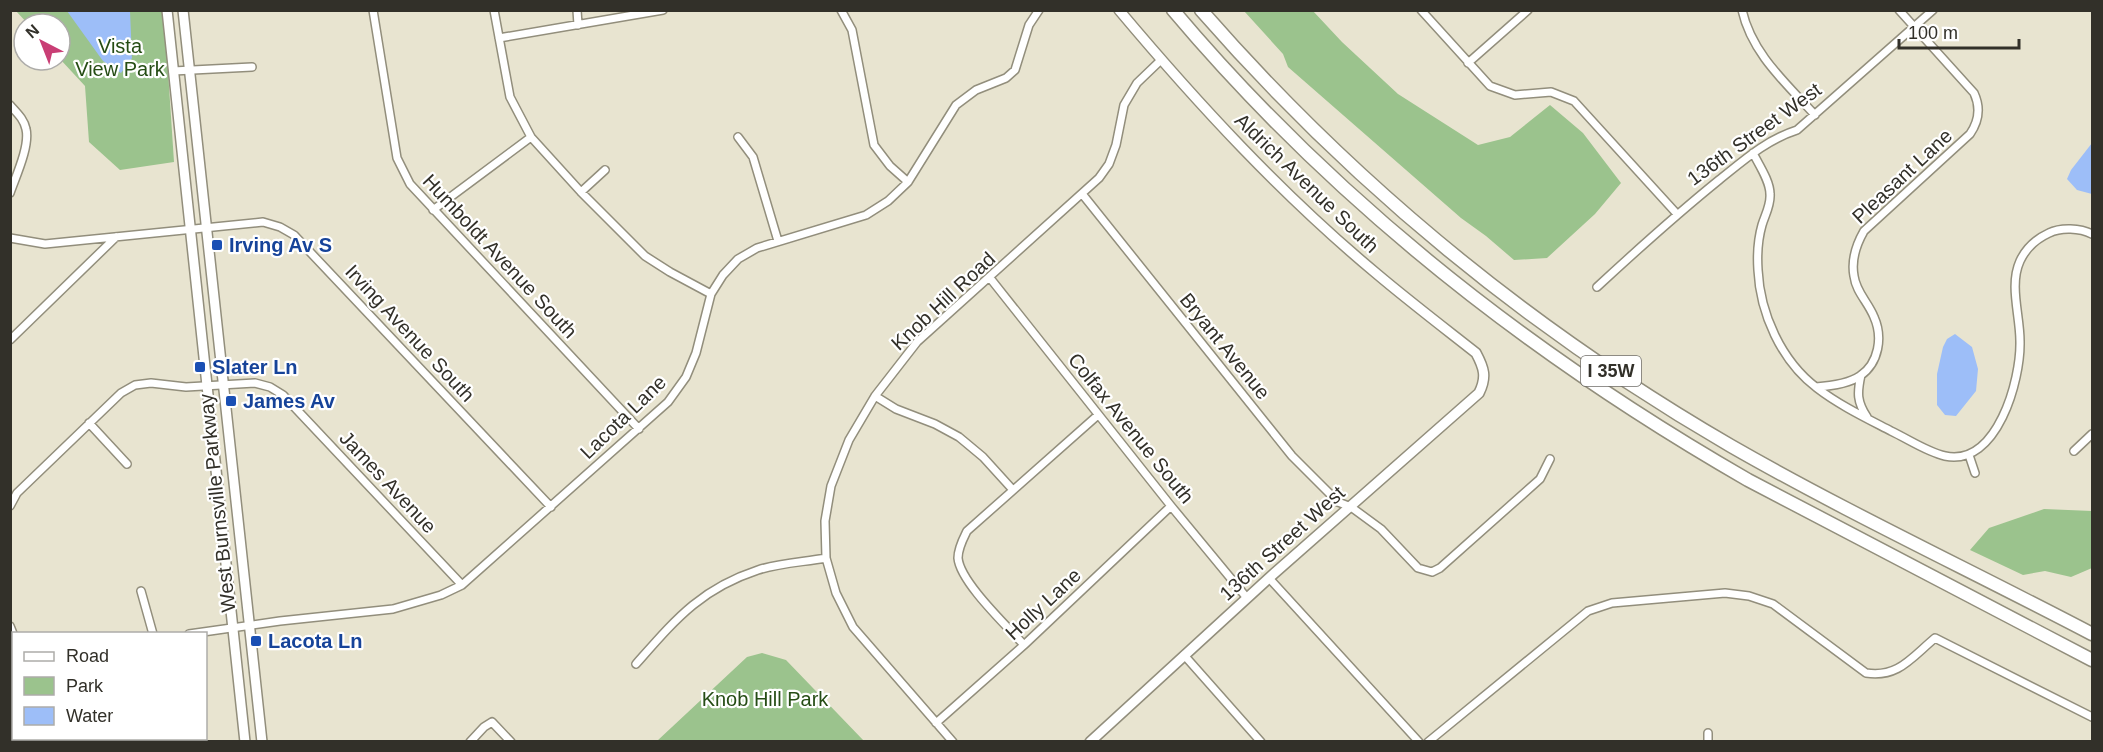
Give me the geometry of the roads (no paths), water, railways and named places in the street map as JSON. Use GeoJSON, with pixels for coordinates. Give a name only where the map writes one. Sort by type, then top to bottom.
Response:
{"type":"FeatureCollection","features":[{"type":"Feature","properties":{"kind":"highway","name":"I 35W"},"geometry":{"type":"LineString","coordinates":[[1173,10],[1212,56],[1298,145],[1383,224],[1506,324],[1569,369],[1700,453],[1748,480],[2092,660]]}},
{"type":"Feature","properties":{"kind":"highway","name":"I 35W"},"geometry":{"type":"LineString","coordinates":[[1201,10],[1304,120],[1386,198],[1480,277],[1571,344],[1639,390],[1740,451],[2092,634]]}},
{"type":"Feature","properties":{"kind":"street","name":"West Burnsville Parkway"},"geometry":{"type":"LineString","coordinates":[[166,10],[245,741]]}},
{"type":"Feature","properties":{"kind":"street","name":"West Burnsville Parkway"},"geometry":{"type":"LineString","coordinates":[[183,10],[262,741]]}},
{"type":"Feature","properties":{"kind":"street","name":"Humboldt Avenue South"},"geometry":{"type":"LineString","coordinates":[[373,10],[397,158],[410,184],[639,429]]}},
{"type":"Feature","properties":{"kind":"street"},"geometry":{"type":"LineString","coordinates":[[494,10],[510,97],[531,137],[581,192],[645,256],[711,294]]}},
{"type":"Feature","properties":{"kind":"street"},"geometry":{"type":"LineString","coordinates":[[577,10],[578,25]]}},
{"type":"Feature","properties":{"kind":"street"},"geometry":{"type":"LineString","coordinates":[[499,38],[663,10]]}},
{"type":"Feature","properties":{"kind":"street"},"geometry":{"type":"LineString","coordinates":[[841,10],[852,30],[874,145],[890,166],[908,182]]}},
{"type":"Feature","properties":{"kind":"street","name":"Lacota Lane"},"geometry":{"type":"LineString","coordinates":[[196,632],[393,609],[441,595],[462,585],[668,402],[686,377],[696,353],[711,294],[723,275],[738,260],[757,248],[866,215],[888,201],[908,182],[956,105],[976,90],[1006,78],[1015,70],[1029,26],[1039,10]]}},
{"type":"Feature","properties":{"kind":"street","name":"Aldrich Avenue South"},"geometry":{"type":"LineString","coordinates":[[1119,10],[1214,120],[1375,273],[1476,353],[1484,367]]}},
{"type":"Feature","properties":{"kind":"street"},"geometry":{"type":"LineString","coordinates":[[1421,10],[1490,86],[1515,95],[1551,92],[1574,101],[1677,214]]}},
{"type":"Feature","properties":{"kind":"street"},"geometry":{"type":"LineString","coordinates":[[1468,63],[1528,10]]}},
{"type":"Feature","properties":{"kind":"street"},"geometry":{"type":"LineString","coordinates":[[1742,10],[1753,41],[1765,60],[1815,115]]}},
{"type":"Feature","properties":{"kind":"street","name":"Pleasant Lane"},"geometry":{"type":"LineString","coordinates":[[1861,375],[1871,364],[1878,349],[1879,334],[1874,316],[1859,293],[1854,277],[1854,258],[1859,239],[1871,223],[1970,134],[1978,118],[1974,93],[1899,10]]}},
{"type":"Feature","properties":{"kind":"street","name":"136th Street West"},"geometry":{"type":"LineString","coordinates":[[1597,286],[1677,214],[1753,153],[1774,139],[1797,130],[1933,10]]}},
{"type":"Feature","properties":{"kind":"street","name":"Knob Hill Road"},"geometry":{"type":"LineString","coordinates":[[953,741],[853,627],[836,593],[826,558],[825,521],[831,486],[849,440],[874,396],[916,342],[1083,195],[1099,178],[1109,164],[1116,145],[1120,116],[1129,95],[1161,60]]}},
{"type":"Feature","properties":{"kind":"street"},"geometry":{"type":"LineString","coordinates":[[173,71],[252,67]]}},
{"type":"Feature","properties":{"kind":"street"},"geometry":{"type":"LineString","coordinates":[[10,105],[22,117],[27,130],[26,143],[10,193]]}},
{"type":"Feature","properties":{"kind":"street"},"geometry":{"type":"LineString","coordinates":[[433,210],[531,137]]}},
{"type":"Feature","properties":{"kind":"street"},"geometry":{"type":"LineString","coordinates":[[738,137],[753,157],[778,241]]}},
{"type":"Feature","properties":{"kind":"street"},"geometry":{"type":"LineString","coordinates":[[1753,153],[1770,194],[1770,203],[1761,227],[1758,246],[1762,302],[1779,342],[1793,364],[1816,387],[1868,419],[1941,455],[1956,457],[1969,455],[1990,439],[2006,410],[2015,381],[2020,343],[2015,284],[2019,262],[2033,243],[2052,231],[2067,228],[2092,234]]}},
{"type":"Feature","properties":{"kind":"street"},"geometry":{"type":"LineString","coordinates":[[581,192],[605,170]]}},
{"type":"Feature","properties":{"kind":"street","name":"Bryant Avenue"},"geometry":{"type":"LineString","coordinates":[[1083,195],[1292,456],[1338,502],[1351,507],[1381,529],[1418,568],[1432,572],[1440,568],[1540,478],[1550,459]]}},
{"type":"Feature","properties":{"kind":"street","name":"Irving Avenue South"},"geometry":{"type":"LineString","coordinates":[[10,238],[45,244],[263,222],[280,227],[294,235],[551,507]]}},
{"type":"Feature","properties":{"kind":"street"},"geometry":{"type":"LineString","coordinates":[[10,340],[116,237]]}},
{"type":"Feature","properties":{"kind":"street","name":"Colfax Avenue South"},"geometry":{"type":"LineString","coordinates":[[990,278],[1171,506],[1248,598]]}},
{"type":"Feature","properties":{"kind":"street","name":"136th Street West"},"geometry":{"type":"LineString","coordinates":[[1090,741],[1269,578],[1479,393],[1485,381],[1484,367]]}},
{"type":"Feature","properties":{"kind":"street"},"geometry":{"type":"LineString","coordinates":[[1816,387],[1834,386],[1861,375]]}},
{"type":"Feature","properties":{"kind":"street"},"geometry":{"type":"LineString","coordinates":[[1861,375],[1857,394],[1859,405],[1868,419]]}},
{"type":"Feature","properties":{"kind":"street","name":"James Avenue"},"geometry":{"type":"LineString","coordinates":[[10,507],[17,493],[121,393],[135,385],[186,387],[255,383],[270,387],[283,395],[462,585]]}},
{"type":"Feature","properties":{"kind":"street"},"geometry":{"type":"LineString","coordinates":[[874,396],[896,409],[935,424],[959,437],[983,457],[1013,490]]}},
{"type":"Feature","properties":{"kind":"street"},"geometry":{"type":"LineString","coordinates":[[1024,645],[967,581],[958,558],[960,543],[967,531],[1098,415]]}},
{"type":"Feature","properties":{"kind":"street"},"geometry":{"type":"LineString","coordinates":[[89,423],[127,464]]}},
{"type":"Feature","properties":{"kind":"street"},"geometry":{"type":"LineString","coordinates":[[2074,451],[2092,434]]}},
{"type":"Feature","properties":{"kind":"street"},"geometry":{"type":"LineString","coordinates":[[1969,455],[1975,473]]}},
{"type":"Feature","properties":{"kind":"street","name":"Holly Lane"},"geometry":{"type":"LineString","coordinates":[[936,723],[1024,645],[1171,506]]}},
{"type":"Feature","properties":{"kind":"street"},"geometry":{"type":"LineString","coordinates":[[636,664],[682,613],[715,588],[760,569],[826,558]]}},
{"type":"Feature","properties":{"kind":"street"},"geometry":{"type":"LineString","coordinates":[[1269,578],[1419,741]]}},
{"type":"Feature","properties":{"kind":"street"},"geometry":{"type":"LineString","coordinates":[[141,591],[153,632]]}},
{"type":"Feature","properties":{"kind":"street"},"geometry":{"type":"LineString","coordinates":[[1428,741],[1588,611],[1612,603],[1725,593],[1749,596],[1773,604],[1866,673],[1880,675],[1894,671],[1935,638],[2092,717]]}},
{"type":"Feature","properties":{"kind":"street"},"geometry":{"type":"LineString","coordinates":[[1184,655],[1261,741]]}},
{"type":"Feature","properties":{"kind":"street"},"geometry":{"type":"LineString","coordinates":[[470,741],[492,722],[511,741]]}},
{"type":"Feature","properties":{"kind":"street"},"geometry":{"type":"LineString","coordinates":[[1708,732],[1708,741]]}},
{"type":"Feature","properties":{"kind":"water"},"geometry":{"type":"Polygon","coordinates":[[[130,11],[132,58],[121,73],[103,61],[72,18],[72,12],[68,12],[130,11]]]}},
{"type":"Feature","properties":{"kind":"water"},"geometry":{"type":"Polygon","coordinates":[[[2092,143],[2092,194],[2077,190],[2067,179],[2071,170],[2092,143]]]}},
{"type":"Feature","properties":{"kind":"water"},"geometry":{"type":"Polygon","coordinates":[[[1955,334],[1972,347],[1978,369],[1976,391],[1956,416],[1945,415],[1937,405],[1937,374],[1943,347],[1947,339],[1955,334]]]}},
{"type":"Feature","properties":{"kind":"place","name":"Irving Av S"},"geometry":{"type":"Point","coordinates":[217,245]}},
{"type":"Feature","properties":{"kind":"place","name":"Slater Ln"},"geometry":{"type":"Point","coordinates":[200,367]}},
{"type":"Feature","properties":{"kind":"place","name":"James Av"},"geometry":{"type":"Point","coordinates":[231,401]}},
{"type":"Feature","properties":{"kind":"place","name":"Lacota Ln"},"geometry":{"type":"Point","coordinates":[256,641]}},
{"type":"Feature","properties":{"kind":"park label","name":"Vista View Park"},"geometry":{"type":"Point","coordinates":[120,58]}},
{"type":"Feature","properties":{"kind":"park label","name":"Knob Hill Park"},"geometry":{"type":"Point","coordinates":[765,699]}}]}
